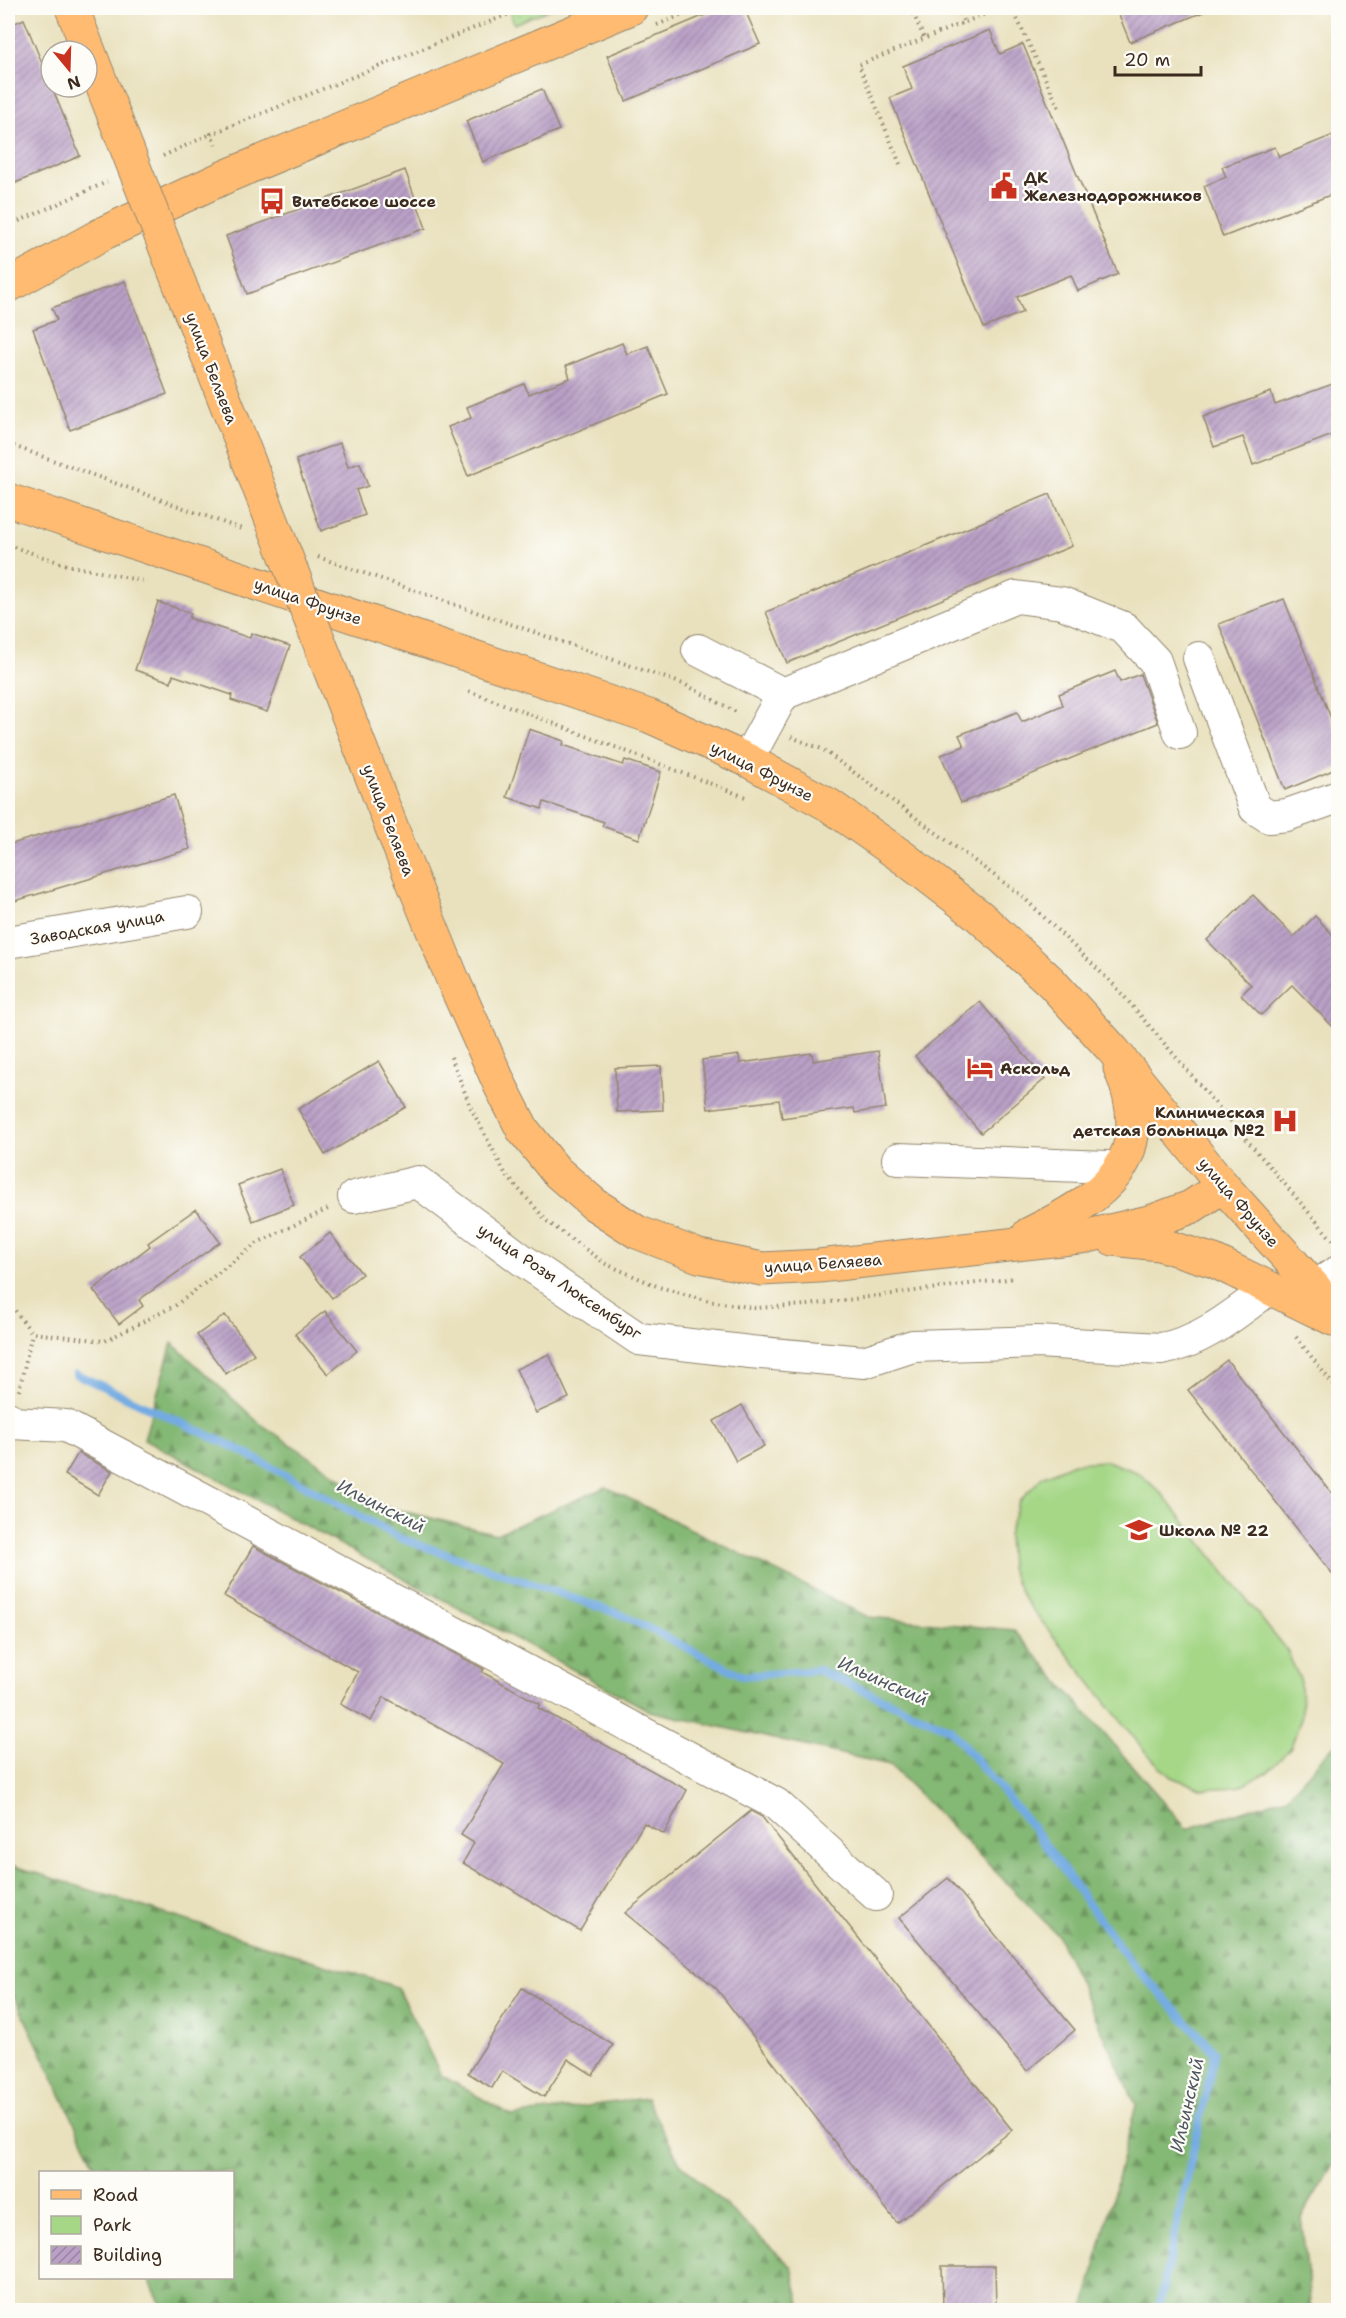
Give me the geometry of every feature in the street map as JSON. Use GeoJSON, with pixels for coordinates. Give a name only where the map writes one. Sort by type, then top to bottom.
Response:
{"type":"FeatureCollection","features":[{"type":"Feature","properties":{"kind":"main road","name":"улица Беляева"},"geometry":{"type":"LineString","coordinates":[[72,8],[409,872],[501,1087],[523,1130],[564,1177],[594,1204],[637,1232],[699,1256],[762,1269],[819,1266],[1088,1236]]}},
{"type":"Feature","properties":{"kind":"main road"},"geometry":{"type":"LineString","coordinates":[[8,286],[106,232],[226,176],[631,8]]}},
{"type":"Feature","properties":{"kind":"main road","name":"улица Фрунзе"},"geometry":{"type":"LineString","coordinates":[[8,500],[649,716],[747,760],[829,805],[978,915],[1051,982],[1113,1050],[1223,1186],[1326,1280],[1338,1321]]}},
{"type":"Feature","properties":{"kind":"main road"},"geometry":{"type":"LineString","coordinates":[[1011,1243],[1070,1213],[1095,1196],[1115,1175],[1133,1137],[1134,1114],[1127,1085],[1113,1050]]}},
{"type":"Feature","properties":{"kind":"main road"},"geometry":{"type":"LineString","coordinates":[[1088,1236],[1154,1221],[1191,1208],[1223,1186]]}},
{"type":"Feature","properties":{"kind":"main road"},"geometry":{"type":"LineString","coordinates":[[1088,1236],[1159,1244],[1214,1261],[1338,1321]]}},
{"type":"Feature","properties":{"kind":"street"},"geometry":{"type":"LineString","coordinates":[[747,760],[783,694],[1016,597],[1062,603],[1124,628],[1155,662],[1180,733]]}},
{"type":"Feature","properties":{"kind":"street"},"geometry":{"type":"LineString","coordinates":[[698,651],[783,694]]}},
{"type":"Feature","properties":{"kind":"street"},"geometry":{"type":"LineString","coordinates":[[1200,658],[1255,808],[1269,817],[1287,815],[1338,796]]}},
{"type":"Feature","properties":{"kind":"street","name":"Заводская улица"},"geometry":{"type":"LineString","coordinates":[[8,942],[187,912]]}},
{"type":"Feature","properties":{"kind":"street"},"geometry":{"type":"LineString","coordinates":[[898,1160],[1108,1167],[1115,1175]]}},
{"type":"Feature","properties":{"kind":"street","name":"улица Розы Люксембург"},"geometry":{"type":"LineString","coordinates":[[354,1197],[418,1182],[521,1259],[639,1339],[750,1352],[864,1362],[913,1346],[1037,1342],[1161,1349],[1180,1346],[1201,1336],[1270,1288]]}},
{"type":"Feature","properties":{"kind":"street"},"geometry":{"type":"LineString","coordinates":[[10,1420],[66,1426],[776,1804],[876,1895]]}},
{"type":"Feature","properties":{"kind":"path"},"geometry":{"type":"LineString","coordinates":[[216,145],[211,135],[524,8]]}},
{"type":"Feature","properties":{"kind":"path"},"geometry":{"type":"LineString","coordinates":[[911,8],[924,38]]}},
{"type":"Feature","properties":{"kind":"path"},"geometry":{"type":"LineString","coordinates":[[958,8],[964,23]]}},
{"type":"Feature","properties":{"kind":"path"},"geometry":{"type":"LineString","coordinates":[[900,165],[859,65],[1000,8]]}},
{"type":"Feature","properties":{"kind":"path"},"geometry":{"type":"LineString","coordinates":[[1012,8],[1059,110]]}},
{"type":"Feature","properties":{"kind":"path"},"geometry":{"type":"LineString","coordinates":[[8,444],[251,533]]}},
{"type":"Feature","properties":{"kind":"path"},"geometry":{"type":"LineString","coordinates":[[8,545],[68,565],[149,582]]}},
{"type":"Feature","properties":{"kind":"path"},"geometry":{"type":"LineString","coordinates":[[307,553],[686,685],[765,727]]}},
{"type":"Feature","properties":{"kind":"path"},"geometry":{"type":"LineString","coordinates":[[461,688],[750,799]]}},
{"type":"Feature","properties":{"kind":"path"},"geometry":{"type":"LineString","coordinates":[[8,1301],[32,1334],[105,1341],[176,1305],[260,1242],[354,1197]]}},
{"type":"Feature","properties":{"kind":"path"},"geometry":{"type":"LineString","coordinates":[[10,1420],[32,1334]]}},
{"type":"Feature","properties":{"kind":"green space"},"geometry":{"type":"Polygon","coordinates":[[[508,8],[552,8],[514,24],[508,8]]]}},
{"type":"Feature","properties":{"kind":"green space"},"geometry":{"type":"Polygon","coordinates":[[[172,1343],[258,1422],[382,1506],[496,1534],[606,1487],[868,1617],[1014,1630],[1187,1829],[1287,1797],[1338,1741],[1338,2156],[1301,2218],[1312,2310],[1084,2310],[1136,2105],[1057,1934],[890,1765],[650,1711],[144,1439],[172,1343]]]}},
{"type":"Feature","properties":{"kind":"green space"},"geometry":{"type":"Polygon","coordinates":[[[1107,1461],[1139,1473],[1164,1496],[1287,1651],[1301,1682],[1302,1716],[1291,1747],[1268,1772],[1237,1787],[1203,1789],[1171,1777],[1147,1754],[1024,1599],[1010,1568],[1008,1534],[1019,1502],[1042,1477],[1073,1463],[1107,1461]]]}},
{"type":"Feature","properties":{"kind":"green space"},"geometry":{"type":"Polygon","coordinates":[[[8,1864],[397,1987],[441,2075],[512,2116],[646,2098],[680,2163],[792,2267],[801,2310],[164,2310],[148,2279],[234,2279],[234,2171],[98,2171],[8,1983],[8,1864]]]}},
{"type":"Feature","properties":{"kind":"building"},"geometry":{"type":"Polygon","coordinates":[[[722,8],[744,8],[760,44],[626,101],[607,56],[722,8]]]}},
{"type":"Feature","properties":{"kind":"building"},"geometry":{"type":"Polygon","coordinates":[[[1116,8],[1213,8],[1130,42],[1116,8]]]}},
{"type":"Feature","properties":{"kind":"building"},"geometry":{"type":"Polygon","coordinates":[[[24,19],[39,56],[39,99],[57,99],[80,156],[8,186],[8,26],[24,19]]]}},
{"type":"Feature","properties":{"kind":"building","name":"ДК Железнодорожников"},"geometry":{"type":"Polygon","coordinates":[[[990,30],[1000,54],[1023,44],[1118,274],[1078,291],[1071,275],[1017,297],[1023,312],[984,328],[890,98],[912,89],[903,66],[990,30]]]}},
{"type":"Feature","properties":{"kind":"building"},"geometry":{"type":"Polygon","coordinates":[[[542,89],[559,130],[483,162],[466,121],[542,89]]]}},
{"type":"Feature","properties":{"kind":"building"},"geometry":{"type":"Polygon","coordinates":[[[1338,133],[1338,192],[1223,237],[1204,186],[1226,177],[1222,167],[1275,147],[1279,157],[1338,133]]]}},
{"type":"Feature","properties":{"kind":"building"},"geometry":{"type":"Polygon","coordinates":[[[405,170],[426,228],[247,294],[226,236],[405,170]]]}},
{"type":"Feature","properties":{"kind":"building"},"geometry":{"type":"Polygon","coordinates":[[[125,281],[167,394],[70,430],[33,329],[57,320],[52,308],[125,281]]]}},
{"type":"Feature","properties":{"kind":"building"},"geometry":{"type":"Polygon","coordinates":[[[622,343],[627,354],[648,346],[668,394],[468,476],[448,427],[471,418],[467,407],[524,384],[529,394],[570,378],[566,366],[622,343]]]}},
{"type":"Feature","properties":{"kind":"building"},"geometry":{"type":"Polygon","coordinates":[[[1338,382],[1338,433],[1253,465],[1243,437],[1214,447],[1203,417],[1271,392],[1275,405],[1338,382]]]}},
{"type":"Feature","properties":{"kind":"building"},"geometry":{"type":"Polygon","coordinates":[[[340,443],[348,467],[360,463],[368,486],[356,490],[365,515],[321,531],[296,460],[340,443]]]}},
{"type":"Feature","properties":{"kind":"building"},"geometry":{"type":"Polygon","coordinates":[[[1050,494],[1072,546],[787,663],[766,612],[1050,494]]]}},
{"type":"Feature","properties":{"kind":"building"},"geometry":{"type":"Polygon","coordinates":[[[1284,599],[1338,736],[1338,768],[1285,790],[1219,624],[1284,599]]]}},
{"type":"Feature","properties":{"kind":"building"},"geometry":{"type":"Polygon","coordinates":[[[158,602],[191,613],[189,618],[250,638],[251,633],[290,646],[267,712],[231,700],[232,695],[173,675],[171,682],[135,670],[158,602]]]}},
{"type":"Feature","properties":{"kind":"building"},"geometry":{"type":"Polygon","coordinates":[[[1115,671],[1120,682],[1140,674],[1158,723],[961,803],[941,755],[964,746],[959,735],[1017,712],[1022,722],[1063,705],[1059,694],[1115,671]]]}},
{"type":"Feature","properties":{"kind":"building"},"geometry":{"type":"Polygon","coordinates":[[[529,729],[564,741],[563,745],[623,765],[625,760],[661,772],[639,839],[602,826],[604,822],[544,802],[542,809],[507,797],[529,729]]]}},
{"type":"Feature","properties":{"kind":"building"},"geometry":{"type":"Polygon","coordinates":[[[174,795],[190,849],[8,903],[8,845],[174,795]]]}},
{"type":"Feature","properties":{"kind":"building"},"geometry":{"type":"Polygon","coordinates":[[[1253,895],[1294,937],[1315,916],[1338,940],[1338,1032],[1292,985],[1261,1015],[1241,995],[1251,985],[1207,940],[1253,895]]]}},
{"type":"Feature","properties":{"kind":"building","name":"Аскольд"},"geometry":{"type":"Polygon","coordinates":[[[980,1002],[1045,1079],[981,1133],[915,1056],[980,1002]]]}},
{"type":"Feature","properties":{"kind":"building"},"geometry":{"type":"Polygon","coordinates":[[[878,1051],[886,1108],[855,1113],[854,1108],[782,1118],[779,1100],[708,1109],[702,1060],[739,1055],[740,1063],[812,1053],[813,1061],[878,1051]]]}},
{"type":"Feature","properties":{"kind":"building"},"geometry":{"type":"Polygon","coordinates":[[[379,1061],[406,1107],[325,1155],[298,1109],[379,1061]]]}},
{"type":"Feature","properties":{"kind":"building"},"geometry":{"type":"Polygon","coordinates":[[[661,1066],[663,1110],[617,1112],[615,1068],[661,1066]]]}},
{"type":"Feature","properties":{"kind":"building"},"geometry":{"type":"Polygon","coordinates":[[[280,1169],[294,1205],[253,1221],[238,1185],[280,1169]]]}},
{"type":"Feature","properties":{"kind":"building"},"geometry":{"type":"Polygon","coordinates":[[[196,1209],[220,1242],[139,1300],[143,1306],[119,1324],[93,1290],[150,1246],[148,1243],[196,1209]]]}},
{"type":"Feature","properties":{"kind":"building"},"geometry":{"type":"Polygon","coordinates":[[[330,1233],[362,1274],[332,1298],[300,1257],[330,1233]]]}},
{"type":"Feature","properties":{"kind":"building"},"geometry":{"type":"Polygon","coordinates":[[[325,1311],[357,1351],[328,1374],[295,1334],[325,1311]]]}},
{"type":"Feature","properties":{"kind":"building"},"geometry":{"type":"Polygon","coordinates":[[[225,1315],[254,1354],[226,1374],[197,1335],[225,1315]]]}},
{"type":"Feature","properties":{"kind":"building"},"geometry":{"type":"Polygon","coordinates":[[[549,1354],[569,1398],[536,1413],[516,1369],[549,1354]]]}},
{"type":"Feature","properties":{"kind":"building"},"geometry":{"type":"Polygon","coordinates":[[[1227,1360],[1338,1501],[1338,1581],[1188,1390],[1227,1360]]]}},
{"type":"Feature","properties":{"kind":"building"},"geometry":{"type":"Polygon","coordinates":[[[742,1405],[764,1446],[736,1461],[714,1421],[742,1405]]]}},
{"type":"Feature","properties":{"kind":"building"},"geometry":{"type":"Polygon","coordinates":[[[78,1453],[112,1471],[98,1495],[65,1475],[78,1453]]]}},
{"type":"Feature","properties":{"kind":"building"},"geometry":{"type":"Polygon","coordinates":[[[253,1546],[484,1669],[482,1672],[540,1704],[538,1708],[687,1790],[664,1834],[644,1823],[580,1931],[503,1884],[502,1886],[463,1863],[474,1843],[461,1835],[504,1764],[384,1697],[371,1721],[340,1704],[358,1672],[224,1596],[253,1546]]]}},
{"type":"Feature","properties":{"kind":"building"},"geometry":{"type":"Polygon","coordinates":[[[751,1811],[762,1817],[1012,2130],[897,2223],[716,1988],[625,1913],[751,1811]]]}},
{"type":"Feature","properties":{"kind":"building"},"geometry":{"type":"Polygon","coordinates":[[[948,1878],[1075,2030],[1027,2071],[899,1918],[948,1878]]]}},
{"type":"Feature","properties":{"kind":"building"},"geometry":{"type":"Polygon","coordinates":[[[522,1988],[613,2045],[593,2075],[568,2059],[544,2097],[502,2071],[492,2088],[468,2073],[522,1988]]]}},
{"type":"Feature","properties":{"kind":"building"},"geometry":{"type":"Polygon","coordinates":[[[942,2266],[995,2266],[996,2310],[943,2310],[942,2266]]]}},
{"type":"Feature","properties":{"kind":"waterway","name":"Ильинский"},"geometry":{"type":"LineString","coordinates":[[76,1374],[238,1449],[400,1538],[622,1615],[743,1676],[818,1670],[950,1729],[1033,1828],[1130,1961],[1215,2052],[1158,2310]]}},
{"type":"Feature","properties":{"kind":"place","name":"ДК Железнодорожников"},"geometry":{"type":"Point","coordinates":[1004,186]}},
{"type":"Feature","properties":{"kind":"place","name":"Витебское шоссе"},"geometry":{"type":"Point","coordinates":[272,201]}},
{"type":"Feature","properties":{"kind":"place","name":"Аскольд"},"geometry":{"type":"Point","coordinates":[980,1068]}},
{"type":"Feature","properties":{"kind":"place","name":"Клиническая детская больница №2"},"geometry":{"type":"Point","coordinates":[1285,1121]}},
{"type":"Feature","properties":{"kind":"place","name":"Школа № 22"},"geometry":{"type":"Point","coordinates":[1139,1530]}}]}
